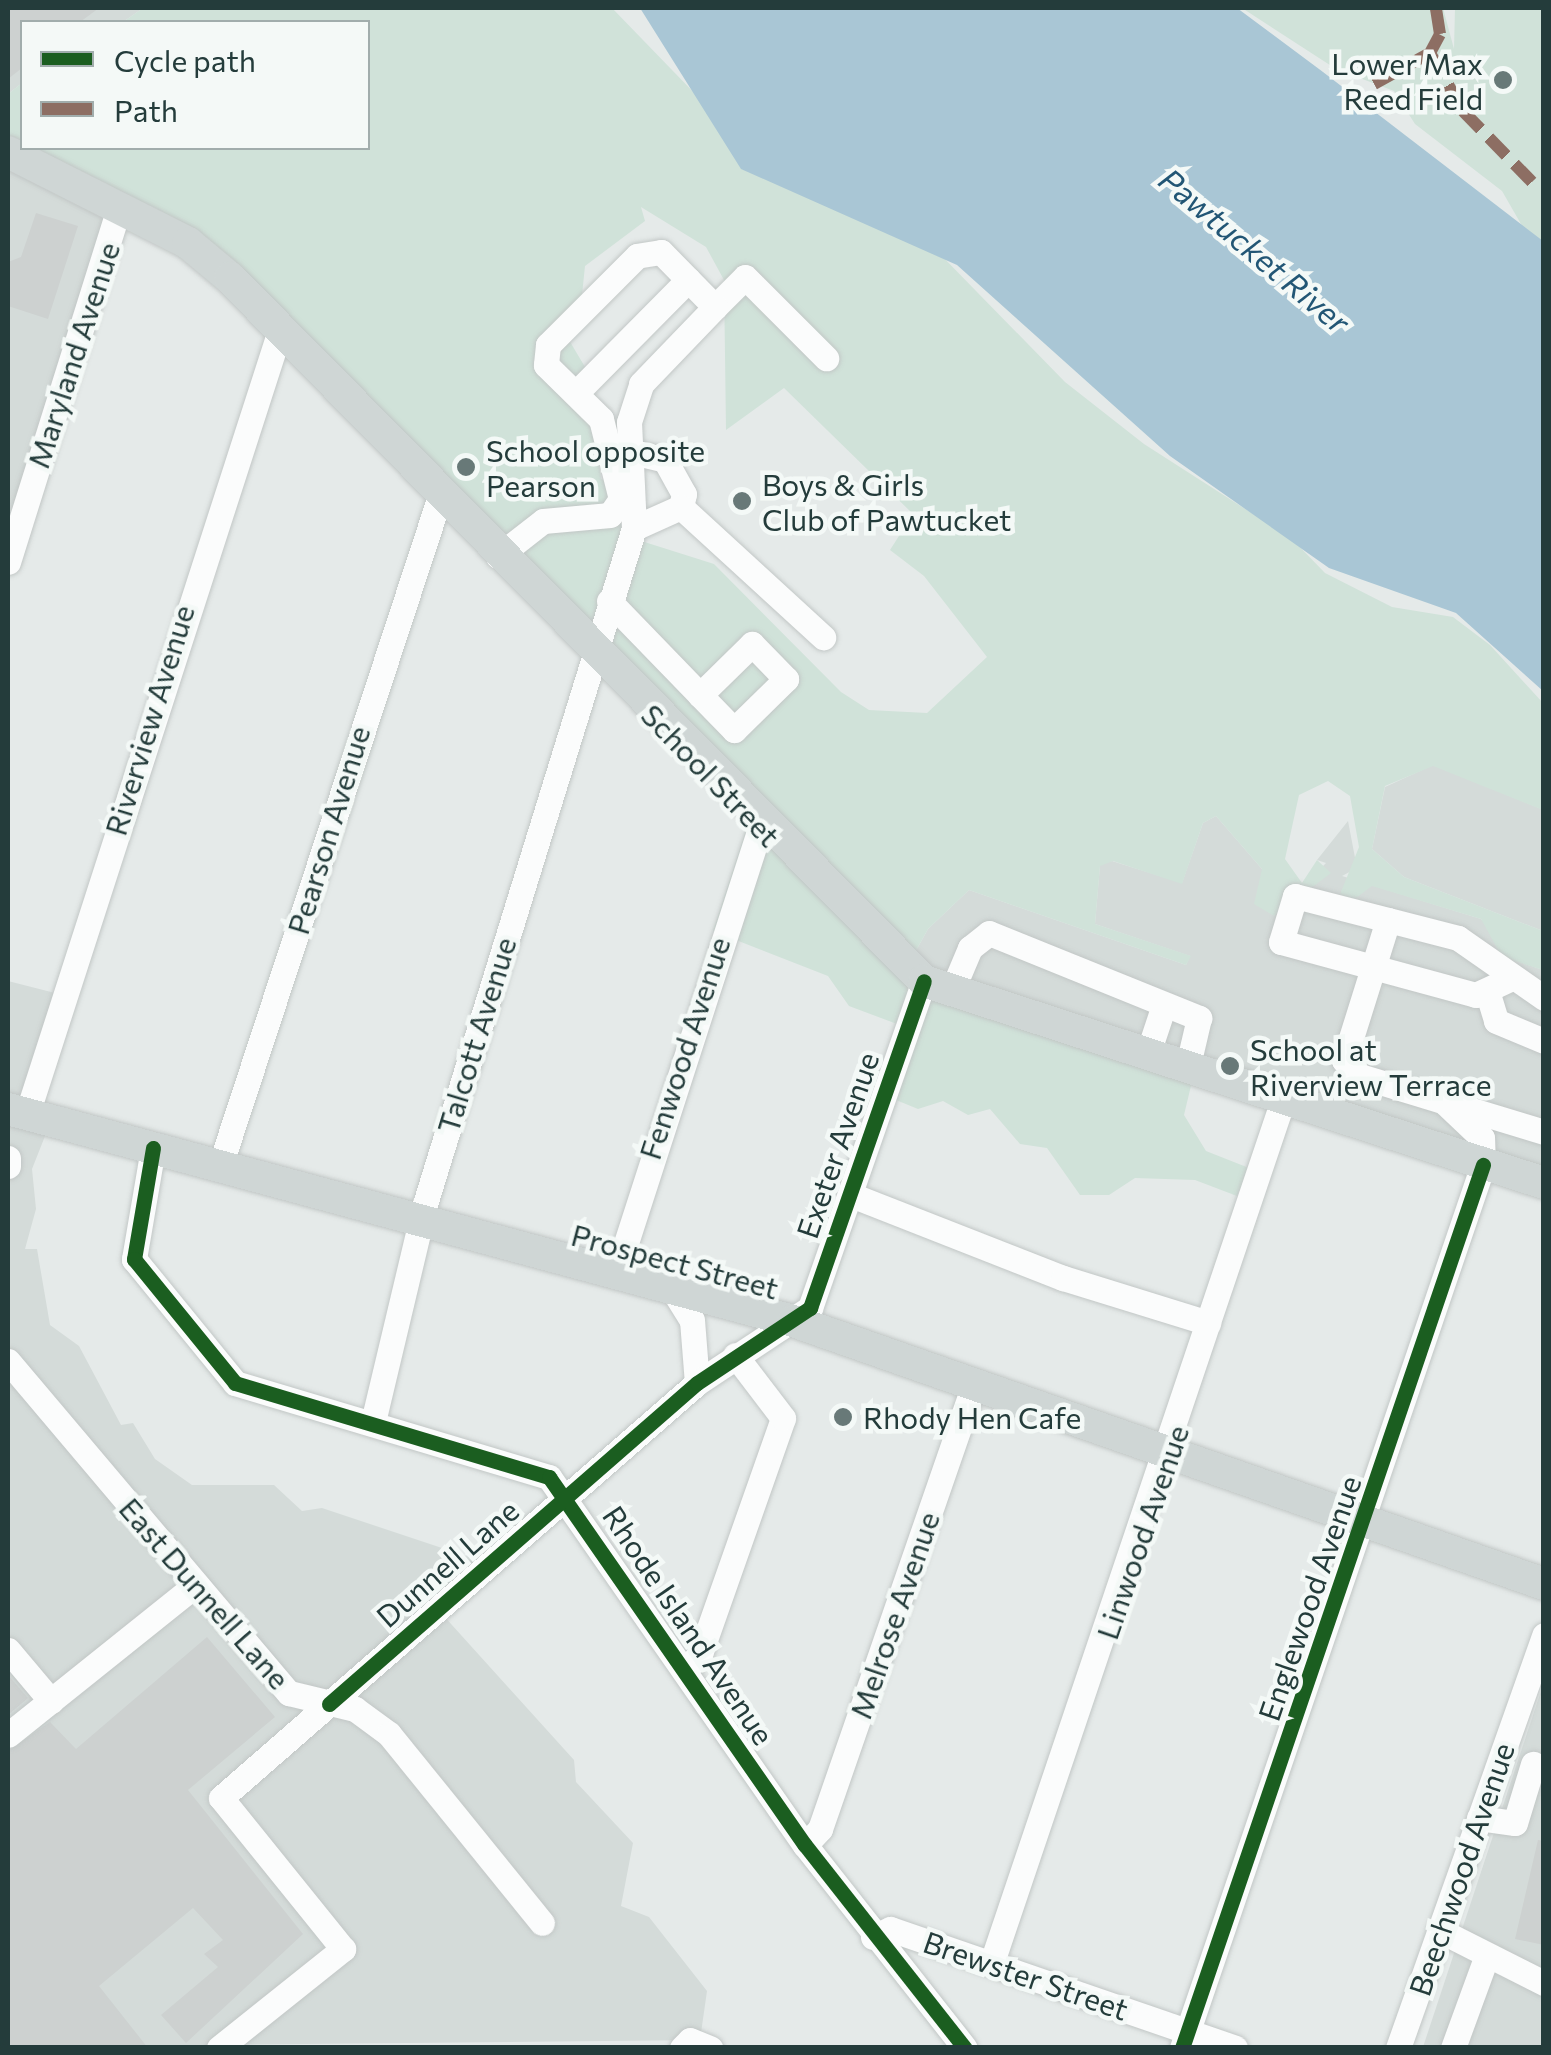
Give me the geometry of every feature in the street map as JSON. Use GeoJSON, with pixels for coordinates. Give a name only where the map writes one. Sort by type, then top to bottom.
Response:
{"type":"FeatureCollection","features":[{"type":"Feature","properties":{"kind":"main road","name":"School Street"},"geometry":{"type":"LineString","coordinates":[[8,152],[188,243],[280,330],[762,826],[937,987],[1544,1183]]}},
{"type":"Feature","properties":{"kind":"main road","name":"Prospect Street"},"geometry":{"type":"LineString","coordinates":[[17,1111],[793,1321],[975,1381],[1544,1584]]}},
{"type":"Feature","properties":{"kind":"street","name":"Maryland Avenue"},"geometry":{"type":"LineString","coordinates":[[8,562],[120,206]]}},
{"type":"Feature","properties":{"kind":"street"},"geometry":{"type":"LineString","coordinates":[[498,556],[543,521],[610,515],[621,499],[601,419],[546,366],[548,345],[638,256],[661,252],[715,307]]}},
{"type":"Feature","properties":{"kind":"street","name":"Talcott Avenue"},"geometry":{"type":"LineString","coordinates":[[373,1422],[424,1222],[591,652],[634,528],[629,422],[641,384],[746,277],[826,358]]}},
{"type":"Feature","properties":{"kind":"street"},"geometry":{"type":"LineString","coordinates":[[577,392],[688,280]]}},
{"type":"Feature","properties":{"kind":"street","name":"Riverview Avenue"},"geometry":{"type":"LineString","coordinates":[[17,1111],[280,330]]}},
{"type":"Feature","properties":{"kind":"street"},"geometry":{"type":"LineString","coordinates":[[633,452],[664,460],[684,494],[681,508]]}},
{"type":"Feature","properties":{"kind":"street","name":"Pearson Avenue"},"geometry":{"type":"LineString","coordinates":[[220,1166],[440,496]]}},
{"type":"Feature","properties":{"kind":"street"},"geometry":{"type":"LineString","coordinates":[[634,528],[681,508]]}},
{"type":"Feature","properties":{"kind":"street"},"geometry":{"type":"LineString","coordinates":[[681,508],[823,638]]}},
{"type":"Feature","properties":{"kind":"street"},"geometry":{"type":"LineString","coordinates":[[609,601],[700,695]]}},
{"type":"Feature","properties":{"kind":"street","name":"Fenwood Avenue"},"geometry":{"type":"LineString","coordinates":[[616,1274],[762,826]]}},
{"type":"Feature","properties":{"kind":"street"},"geometry":{"type":"LineString","coordinates":[[1512,978],[1488,994],[1372,968],[1281,942],[1294,896],[1458,938],[1544,998]]}},
{"type":"Feature","properties":{"kind":"street"},"geometry":{"type":"LineString","coordinates":[[1388,920],[1344,1060],[1360,1076],[1544,1132]]}},
{"type":"Feature","properties":{"kind":"street","name":"Exeter Avenue"},"geometry":{"type":"LineString","coordinates":[[793,1321],[810,1308],[851,1195],[937,987],[970,948],[989,933],[1164,1005]]}},
{"type":"Feature","properties":{"kind":"street"},"geometry":{"type":"LineString","coordinates":[[1488,994],[1496,1021],[1544,1041]]}},
{"type":"Feature","properties":{"kind":"street"},"geometry":{"type":"LineString","coordinates":[[1147,1056],[1164,1005],[1202,1024],[1186,1069]]}},
{"type":"Feature","properties":{"kind":"street","name":"Linwood Avenue"},"geometry":{"type":"LineString","coordinates":[[992,1962],[1171,1452],[1208,1323],[1283,1100]]}},
{"type":"Feature","properties":{"kind":"street"},"geometry":{"type":"LineString","coordinates":[[1444,1102],[1482,1138],[1484,1165]]}},
{"type":"Feature","properties":{"kind":"street","name":"Rhode Island Avenue"},"geometry":{"type":"LineString","coordinates":[[153,1148],[130,1245],[141,1271],[245,1391],[373,1422],[534,1470],[567,1494],[805,1845],[965,2048]]}},
{"type":"Feature","properties":{"kind":"street","name":"Englewood Avenue"},"geometry":{"type":"LineString","coordinates":[[1185,2039],[1366,1522],[1484,1165]]}},
{"type":"Feature","properties":{"kind":"street"},"geometry":{"type":"LineString","coordinates":[[851,1195],[1063,1278],[1208,1323]]}},
{"type":"Feature","properties":{"kind":"street"},"geometry":{"type":"LineString","coordinates":[[671,1286],[692,1320],[697,1383]]}},
{"type":"Feature","properties":{"kind":"street","name":"Dunnell Lane"},"geometry":{"type":"LineString","coordinates":[[219,2048],[343,1949],[221,1798],[697,1383],[793,1321]]}},
{"type":"Feature","properties":{"kind":"street"},"geometry":{"type":"LineString","coordinates":[[686,1669],[700,1654],[783,1418],[735,1355]]}},
{"type":"Feature","properties":{"kind":"street","name":"East Dunnell Lane"},"geometry":{"type":"LineString","coordinates":[[8,1362],[194,1586],[289,1692],[329,1704],[389,1734],[542,1923]]}},
{"type":"Feature","properties":{"kind":"street","name":"Melrose Avenue"},"geometry":{"type":"LineString","coordinates":[[805,1845],[820,1829],[975,1381]]}},
{"type":"Feature","properties":{"kind":"street"},"geometry":{"type":"LineString","coordinates":[[8,1735],[194,1586]]}},
{"type":"Feature","properties":{"kind":"street","name":"Beechwood Avenue"},"geometry":{"type":"LineString","coordinates":[[1398,2048],[1544,1635]]}},
{"type":"Feature","properties":{"kind":"street"},"geometry":{"type":"LineString","coordinates":[[8,1650],[52,1701]]}},
{"type":"Feature","properties":{"kind":"street"},"geometry":{"type":"LineString","coordinates":[[1479,1818],[1515,1822],[1538,1765],[1500,1758]]}},
{"type":"Feature","properties":{"kind":"street","name":"Brewster Street"},"geometry":{"type":"LineString","coordinates":[[873,1936],[890,1929],[992,1962],[1185,2039],[1235,2048]]}},
{"type":"Feature","properties":{"kind":"street"},"geometry":{"type":"LineString","coordinates":[[1439,1930],[1486,1958],[1544,1983]]}},
{"type":"Feature","properties":{"kind":"street"},"geometry":{"type":"LineString","coordinates":[[1453,2048],[1486,1958]]}},
{"type":"Feature","properties":{"kind":"shaded area"},"geometry":{"type":"Polygon","coordinates":[[[8,8],[143,8],[126,20],[20,20],[20,85],[8,94],[8,8]]]}},
{"type":"Feature","properties":{"kind":"shaded area"},"geometry":{"type":"Polygon","coordinates":[[[8,150],[111,200],[8,531],[8,150]]]}},
{"type":"Feature","properties":{"kind":"shaded area"},"geometry":{"type":"Polygon","coordinates":[[[1433,765],[1544,810],[1543,931],[1404,877],[1372,849],[1385,787],[1433,765]]]}},
{"type":"Feature","properties":{"kind":"shaded area"},"geometry":{"type":"Polygon","coordinates":[[[1216,816],[1262,869],[1274,916],[1326,863],[1317,860],[1348,821],[1357,868],[1342,876],[1481,919],[1517,961],[1543,970],[1543,1181],[908,965],[928,929],[969,890],[1186,965],[1190,956],[1095,924],[1100,865],[1112,861],[1182,883],[1203,823],[1216,816]]]}},
{"type":"Feature","properties":{"kind":"shaded area"},"geometry":{"type":"Polygon","coordinates":[[[8,981],[55,993],[21,1105],[51,1121],[32,1169],[36,1209],[25,1249],[37,1249],[50,1325],[79,1346],[121,1425],[133,1423],[155,1459],[192,1485],[274,1485],[302,1511],[322,1508],[478,1560],[433,1604],[574,1760],[576,1782],[633,1843],[621,1906],[649,1917],[707,1991],[700,2040],[8,2047],[8,981]]]}},
{"type":"Feature","properties":{"kind":"shaded area"},"geometry":{"type":"Polygon","coordinates":[[[1543,1685],[1543,2047],[1423,2047],[1543,1685]]]}},
{"type":"Feature","properties":{"kind":"green space"},"geometry":{"type":"Polygon","coordinates":[[[143,8],[612,8],[733,133],[937,251],[1065,382],[1144,444],[1292,539],[1325,573],[1392,607],[1453,617],[1490,645],[1543,703],[1543,810],[1433,766],[1385,786],[1372,849],[1404,877],[1543,931],[1543,970],[1502,957],[1481,919],[1372,886],[1352,901],[1339,897],[1359,847],[1350,796],[1328,781],[1299,795],[1285,859],[1302,883],[1317,860],[1331,873],[1274,916],[1254,904],[1262,869],[1216,816],[1203,823],[1182,884],[1113,861],[1100,866],[1095,924],[1191,956],[1186,965],[969,890],[928,929],[908,965],[1195,1069],[1184,1115],[1206,1151],[1249,1168],[1237,1196],[1195,1180],[1135,1178],[1109,1195],[1080,1195],[1047,1148],[1020,1144],[990,1109],[968,1115],[943,1101],[918,1109],[879,1093],[897,1024],[849,1006],[828,976],[713,931],[749,821],[190,244],[8,150],[8,94],[20,85],[20,150],[370,150],[370,20],[126,20],[143,8]],[[641,207],[645,221],[585,266],[581,305],[560,325],[588,372],[601,479],[646,500],[635,539],[714,564],[841,692],[869,710],[927,713],[987,657],[924,576],[890,550],[913,514],[784,388],[726,430],[724,280],[706,247],[641,207]]]}},
{"type":"Feature","properties":{"kind":"green space"},"geometry":{"type":"Polygon","coordinates":[[[1242,8],[1443,8],[1454,49],[1455,8],[1543,8],[1544,264],[1502,191],[1415,124],[1394,91],[1336,69],[1242,8]]]}},
{"type":"Feature","properties":{"kind":"water","name":"Pawtucket River"},"geometry":{"type":"Polygon","coordinates":[[[640,8],[1237,8],[1323,72],[1543,241],[1543,691],[1456,613],[1329,568],[1170,456],[957,265],[741,169],[640,8]]]}},
{"type":"Feature","properties":{"kind":"building"},"geometry":{"type":"Polygon","coordinates":[[[8,8],[99,8],[83,20],[20,20],[20,70],[8,79],[8,8]]]}},
{"type":"Feature","properties":{"kind":"building"},"geometry":{"type":"Polygon","coordinates":[[[36,213],[78,226],[48,319],[8,306],[8,262],[21,257],[36,213]]]}},
{"type":"Feature","properties":{"kind":"building"},"geometry":{"type":"Polygon","coordinates":[[[207,1637],[275,1717],[188,1790],[303,1934],[186,2043],[161,2015],[218,1967],[204,1954],[223,1940],[193,1908],[99,1986],[148,2048],[8,2048],[8,1751],[50,1722],[76,1749],[207,1637]]]}},
{"type":"Feature","properties":{"kind":"building"},"geometry":{"type":"Polygon","coordinates":[[[8,1675],[28,1698],[8,1715],[8,1675]]]}},
{"type":"Feature","properties":{"kind":"building"},"geometry":{"type":"Polygon","coordinates":[[[1538,1840],[1544,1841],[1544,1945],[1515,1939],[1538,1840]]]}},
{"type":"Feature","properties":{"kind":"marked path"},"geometry":{"type":"LineString","coordinates":[[1374,84],[1430,53],[1440,34],[1436,8]]}},
{"type":"Feature","properties":{"kind":"marked path"},"geometry":{"type":"LineString","coordinates":[[1430,53],[1463,111],[1532,182]]}},
{"type":"Feature","properties":{"kind":"cycle path"},"geometry":{"type":"LineString","coordinates":[[329,1704],[697,1383],[810,1308],[924,981]]}},
{"type":"Feature","properties":{"kind":"cycle path"},"geometry":{"type":"LineString","coordinates":[[153,1148],[134,1259],[235,1383],[549,1477],[805,1845],[965,2048]]}},
{"type":"Feature","properties":{"kind":"cycle path"},"geometry":{"type":"LineString","coordinates":[[1182,2048],[1483,1165]]}},
{"type":"Feature","properties":{"kind":"place","name":"Lower Max Reed Field"},"geometry":{"type":"Point","coordinates":[1503,80]}},
{"type":"Feature","properties":{"kind":"place","name":"School opposite Pearson"},"geometry":{"type":"Point","coordinates":[466,467]}},
{"type":"Feature","properties":{"kind":"place","name":"Boys & Girls Club of Pawtucket"},"geometry":{"type":"Point","coordinates":[742,501]}},
{"type":"Feature","properties":{"kind":"place","name":"School at Riverview Terrace"},"geometry":{"type":"Point","coordinates":[1230,1066]}},
{"type":"Feature","properties":{"kind":"place","name":"Rhody Hen Cafe"},"geometry":{"type":"Point","coordinates":[843,1417]}}]}
